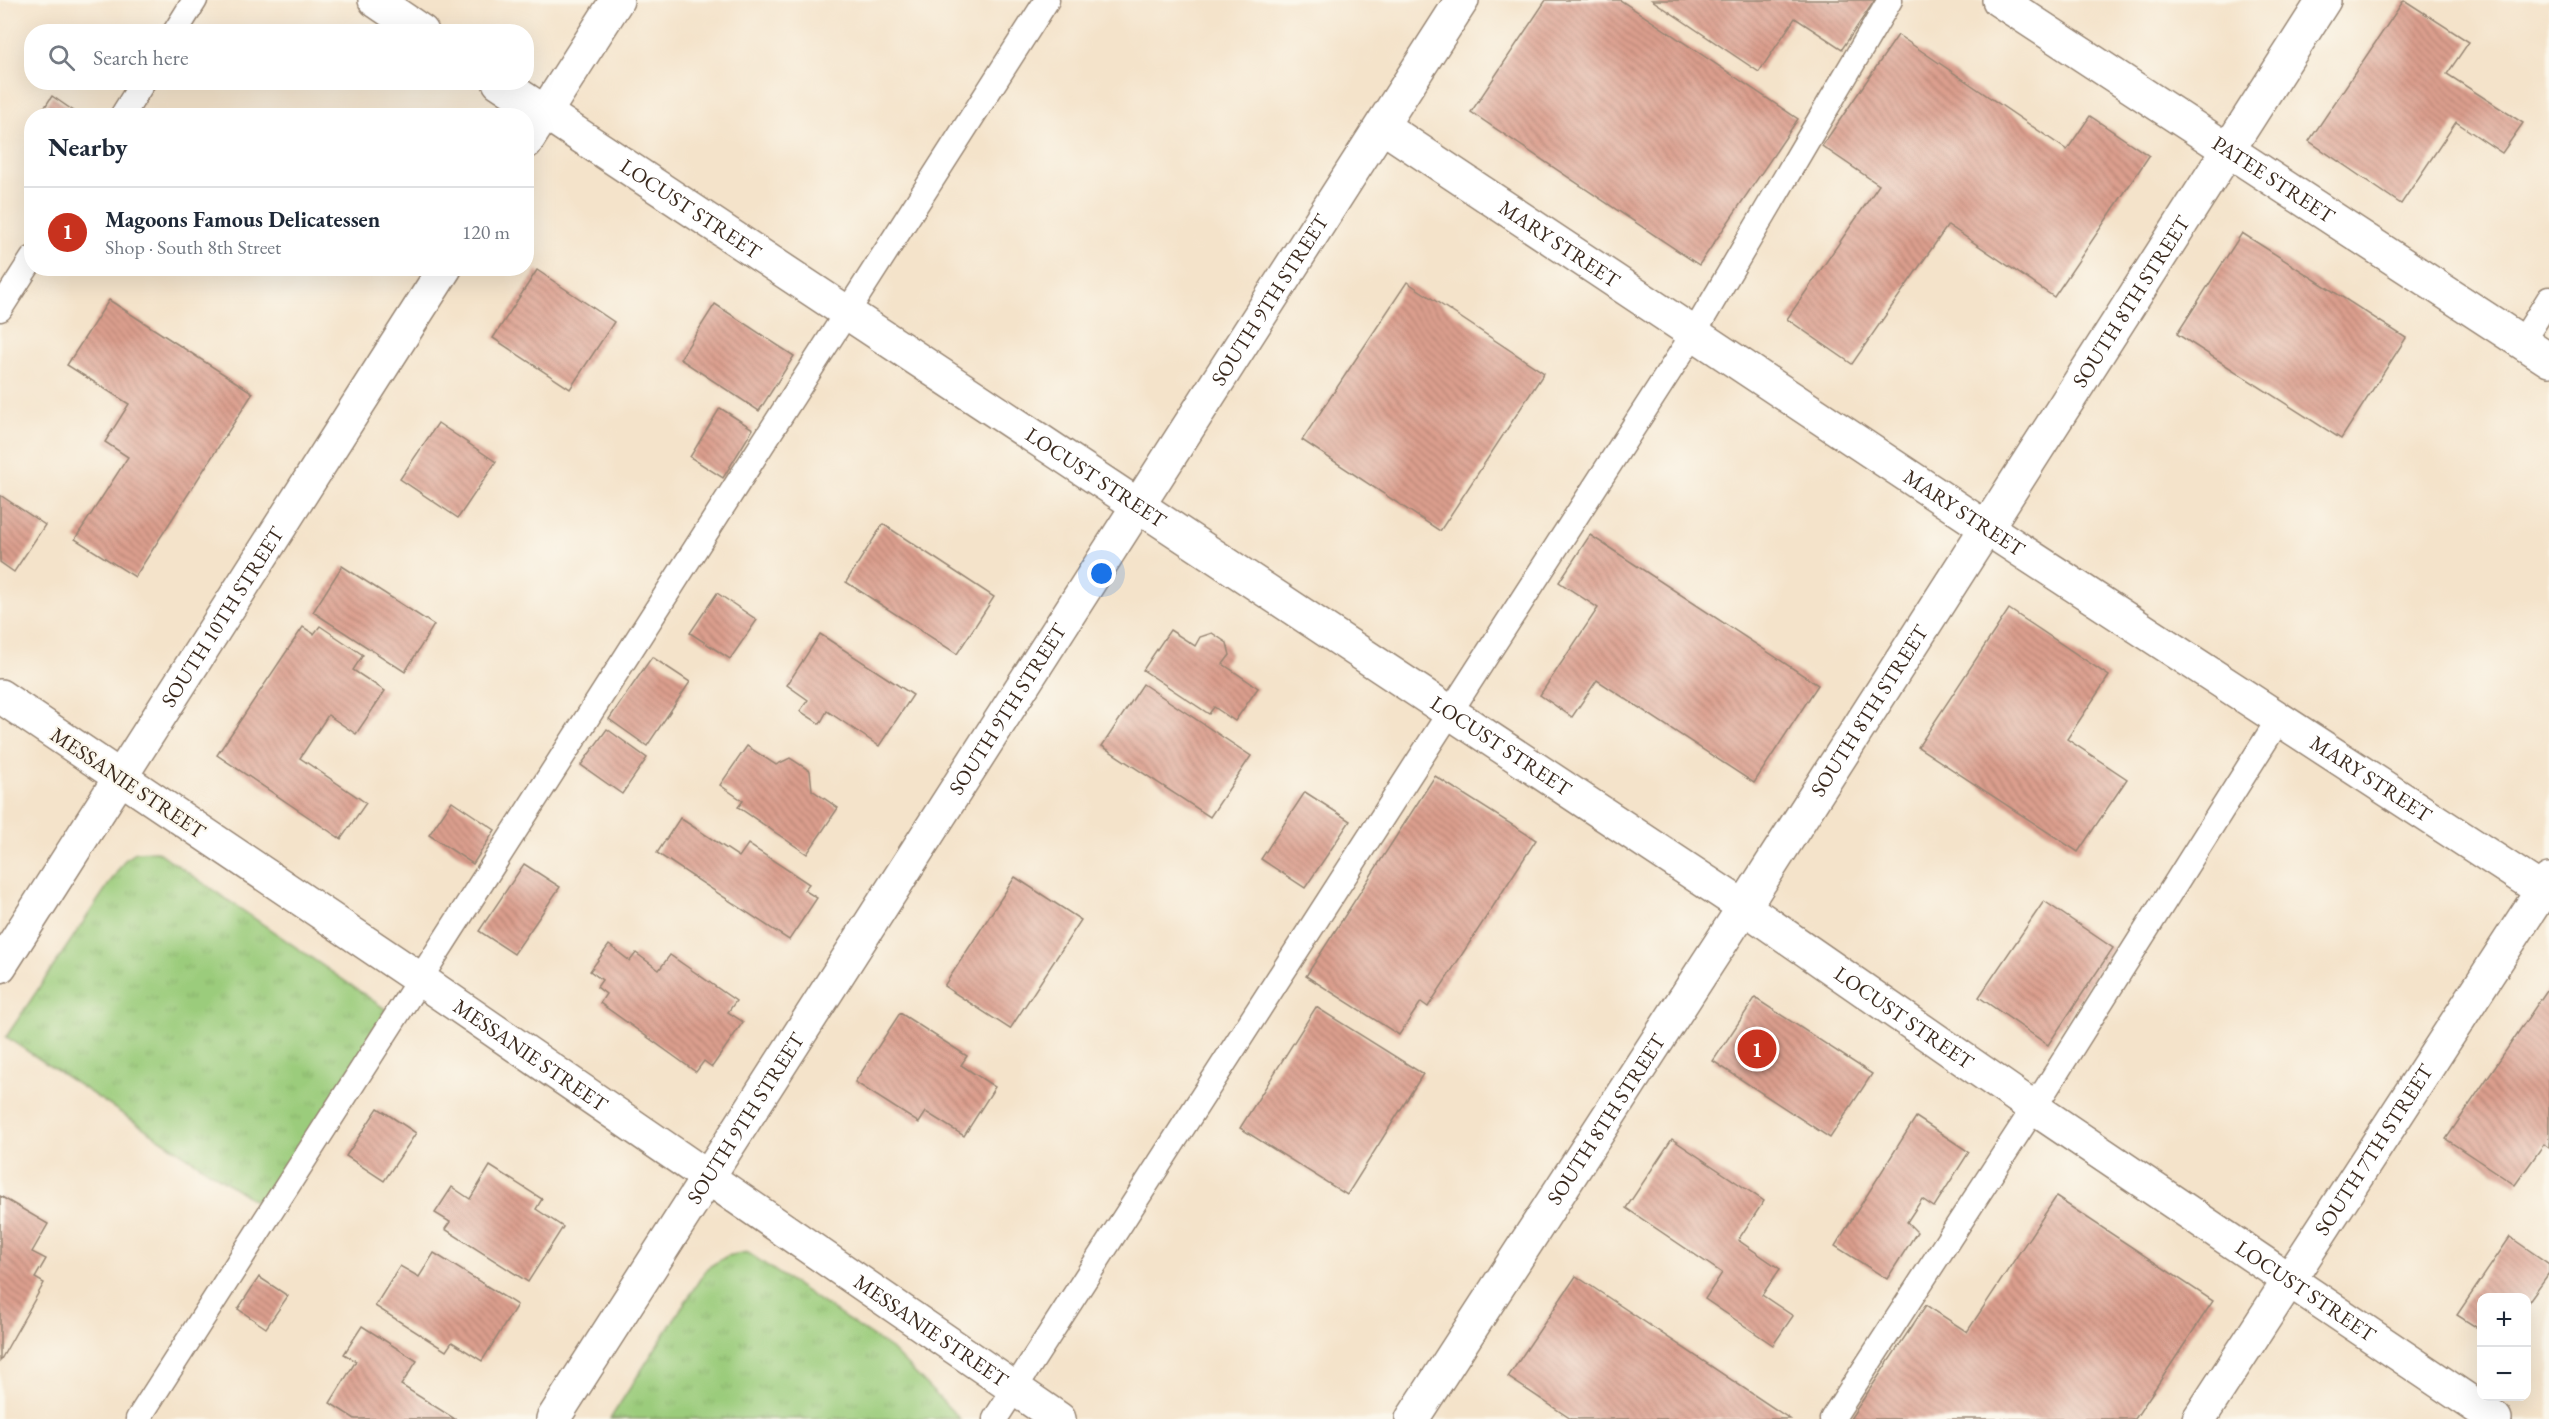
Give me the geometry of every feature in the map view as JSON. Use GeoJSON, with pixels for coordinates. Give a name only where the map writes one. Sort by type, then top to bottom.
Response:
{"type":"FeatureCollection","features":[{"type":"Feature","properties":{"kind":"street"},"geometry":{"type":"LineString","coordinates":[[375,0],[410,24]]}},
{"type":"Feature","properties":{"kind":"street"},"geometry":{"type":"LineString","coordinates":[[534,130],[617,0]]}},
{"type":"Feature","properties":{"kind":"street","name":"SOUTH 9TH STREET"},"geometry":{"type":"LineString","coordinates":[[553,1419],[1462,0]]}},
{"type":"Feature","properties":{"kind":"street","name":"PATEE STREET"},"geometry":{"type":"LineString","coordinates":[[1999,0],[2536,351]]}},
{"type":"Feature","properties":{"kind":"street","name":"SOUTH 8TH STREET"},"geometry":{"type":"LineString","coordinates":[[1412,1419],[1744,907],[2324,0]]}},
{"type":"Feature","properties":{"kind":"street","name":"LOCUST STREET"},"geometry":{"type":"LineString","coordinates":[[511,90],[1744,907],[2034,1108],[2495,1419]]}},
{"type":"Feature","properties":{"kind":"street","name":"MARY STREET"},"geometry":{"type":"LineString","coordinates":[[1382,126],[2279,719],[2547,889]]}},
{"type":"Feature","properties":{"kind":"street","name":"SOUTH 10TH STREET"},"geometry":{"type":"LineString","coordinates":[[0,966],[441,276]]}},
{"type":"Feature","properties":{"kind":"street","name":"MESSANIE STREET"},"geometry":{"type":"LineString","coordinates":[[0,696],[421,980],[1059,1419]]}},
{"type":"Feature","properties":{"kind":"street","name":"SOUTH 7TH STREET"},"geometry":{"type":"LineString","coordinates":[[2199,1419],[2547,889]]}},
{"type":"Feature","properties":{"kind":"lane"},"geometry":{"type":"LineString","coordinates":[[180,24],[195,0]]}},
{"type":"Feature","properties":{"kind":"lane"},"geometry":{"type":"LineString","coordinates":[[138,1419],[1047,0]]}},
{"type":"Feature","properties":{"kind":"lane"},"geometry":{"type":"LineString","coordinates":[[995,1419],[1694,333],[1890,0]]}},
{"type":"Feature","properties":{"kind":"lane"},"geometry":{"type":"LineString","coordinates":[[127,108],[138,90]]}},
{"type":"Feature","properties":{"kind":"lane"},"geometry":{"type":"LineString","coordinates":[[0,309],[24,272]]}},
{"type":"Feature","properties":{"kind":"lane"},"geometry":{"type":"LineString","coordinates":[[2536,351],[2549,299]]}},
{"type":"Feature","properties":{"kind":"lane"},"geometry":{"type":"LineString","coordinates":[[1832,1419],[2034,1108],[2279,719]]}},
{"type":"Feature","properties":{"kind":"green space"},"geometry":{"type":"Polygon","coordinates":[[[157,851],[388,1011],[262,1206],[6,1037],[125,860],[136,852],[157,851]]]}},
{"type":"Feature","properties":{"kind":"green space"},"geometry":{"type":"Polygon","coordinates":[[[747,1252],[891,1349],[960,1419],[610,1419],[707,1268],[727,1256],[747,1252]]]}},
{"type":"Feature","properties":{"kind":"building"},"geometry":{"type":"Polygon","coordinates":[[[1546,0],[1620,0],[1798,119],[1699,265],[1471,112],[1546,0]]]}},
{"type":"Feature","properties":{"kind":"building"},"geometry":{"type":"Polygon","coordinates":[[[1652,0],[1875,0],[1842,49],[1795,18],[1759,72],[1652,0]]]}},
{"type":"Feature","properties":{"kind":"building"},"geometry":{"type":"Polygon","coordinates":[[[2404,0],[2469,42],[2447,74],[2523,123],[2502,153],[2456,122],[2401,204],[2309,141],[2404,0]]]}},
{"type":"Feature","properties":{"kind":"building"},"geometry":{"type":"Polygon","coordinates":[[[1898,35],[2067,150],[2090,116],[2149,156],[2054,297],[1948,225],[1852,364],[1787,319],[1879,185],[1822,146],[1898,35]]]}},
{"type":"Feature","properties":{"kind":"building"},"geometry":{"type":"Polygon","coordinates":[[[52,96],[69,108],[44,108],[52,96]]]}},
{"type":"Feature","properties":{"kind":"building"},"geometry":{"type":"Polygon","coordinates":[[[2242,233],[2406,338],[2341,439],[2177,334],[2242,233]]]}},
{"type":"Feature","properties":{"kind":"building"},"geometry":{"type":"Polygon","coordinates":[[[537,270],[614,322],[570,389],[493,338],[537,270]]]}},
{"type":"Feature","properties":{"kind":"building"},"geometry":{"type":"Polygon","coordinates":[[[1407,282],[1544,373],[1440,531],[1302,440],[1407,282]]]}},
{"type":"Feature","properties":{"kind":"building"},"geometry":{"type":"Polygon","coordinates":[[[109,300],[253,393],[135,577],[75,539],[128,457],[105,442],[129,404],[67,365],[109,300]]]}},
{"type":"Feature","properties":{"kind":"building"},"geometry":{"type":"Polygon","coordinates":[[[715,304],[794,356],[759,411],[680,359],[715,304]]]}},
{"type":"Feature","properties":{"kind":"building"},"geometry":{"type":"Polygon","coordinates":[[[720,408],[753,429],[723,478],[690,457],[720,408]]]}},
{"type":"Feature","properties":{"kind":"building"},"geometry":{"type":"Polygon","coordinates":[[[438,423],[496,462],[458,518],[400,479],[438,423]]]}},
{"type":"Feature","properties":{"kind":"building"},"geometry":{"type":"Polygon","coordinates":[[[0,495],[45,525],[14,572],[0,562],[0,495]]]}},
{"type":"Feature","properties":{"kind":"building"},"geometry":{"type":"Polygon","coordinates":[[[883,524],[994,597],[957,654],[846,582],[883,524]]]}},
{"type":"Feature","properties":{"kind":"building"},"geometry":{"type":"Polygon","coordinates":[[[1590,535],[1818,685],[1754,783],[1597,680],[1572,717],[1540,695],[1598,608],[1559,582],[1590,535]]]}},
{"type":"Feature","properties":{"kind":"building"},"geometry":{"type":"Polygon","coordinates":[[[342,566],[434,625],[405,672],[313,612],[342,566]]]}},
{"type":"Feature","properties":{"kind":"building"},"geometry":{"type":"Polygon","coordinates":[[[717,593],[757,620],[730,659],[690,633],[717,593]]]}},
{"type":"Feature","properties":{"kind":"building"},"geometry":{"type":"Polygon","coordinates":[[[2009,609],[2109,676],[2067,739],[2127,779],[2078,852],[1918,747],[2009,609]]]}},
{"type":"Feature","properties":{"kind":"building"},"geometry":{"type":"Polygon","coordinates":[[[320,626],[363,655],[353,670],[385,691],[356,734],[328,715],[300,758],[366,803],[341,839],[217,755],[303,627],[314,634],[320,626]]]}},
{"type":"Feature","properties":{"kind":"building"},"geometry":{"type":"Polygon","coordinates":[[[1170,630],[1195,646],[1200,637],[1212,633],[1227,643],[1230,655],[1223,664],[1258,688],[1235,721],[1214,707],[1209,714],[1143,670],[1170,630]]]}},
{"type":"Feature","properties":{"kind":"building"},"geometry":{"type":"Polygon","coordinates":[[[820,634],[913,695],[879,746],[827,711],[820,724],[800,711],[808,700],[787,685],[820,634]]]}},
{"type":"Feature","properties":{"kind":"building"},"geometry":{"type":"Polygon","coordinates":[[[652,657],[690,682],[647,746],[609,719],[652,657]]]}},
{"type":"Feature","properties":{"kind":"building"},"geometry":{"type":"Polygon","coordinates":[[[1143,684],[1251,756],[1210,817],[1102,746],[1143,684]]]}},
{"type":"Feature","properties":{"kind":"building"},"geometry":{"type":"Polygon","coordinates":[[[607,729],[647,758],[622,794],[581,765],[607,729]]]}},
{"type":"Feature","properties":{"kind":"building"},"geometry":{"type":"Polygon","coordinates":[[[747,746],[776,765],[790,758],[810,771],[812,790],[838,808],[807,854],[738,807],[743,801],[720,785],[747,746]]]}},
{"type":"Feature","properties":{"kind":"building"},"geometry":{"type":"Polygon","coordinates":[[[1435,776],[1536,840],[1428,1007],[1421,1002],[1399,1035],[1306,976],[1435,776]]]}},
{"type":"Feature","properties":{"kind":"building"},"geometry":{"type":"Polygon","coordinates":[[[1305,792],[1350,821],[1305,888],[1261,859],[1305,792]]]}},
{"type":"Feature","properties":{"kind":"building"},"geometry":{"type":"Polygon","coordinates":[[[452,801],[495,830],[473,864],[429,835],[452,801]]]}},
{"type":"Feature","properties":{"kind":"building"},"geometry":{"type":"Polygon","coordinates":[[[680,818],[739,857],[748,844],[809,884],[804,890],[817,898],[789,940],[657,853],[680,818]]]}},
{"type":"Feature","properties":{"kind":"building"},"geometry":{"type":"Polygon","coordinates":[[[524,864],[560,887],[514,954],[479,931],[524,864]]]}},
{"type":"Feature","properties":{"kind":"building"},"geometry":{"type":"Polygon","coordinates":[[[1015,877],[1081,920],[1010,1029],[944,986],[1015,877]]]}},
{"type":"Feature","properties":{"kind":"building"},"geometry":{"type":"Polygon","coordinates":[[[2044,901],[2113,948],[2048,1045],[1979,997],[2044,901]]]}},
{"type":"Feature","properties":{"kind":"building"},"geometry":{"type":"Polygon","coordinates":[[[609,945],[630,961],[636,953],[659,970],[670,955],[736,1001],[728,1012],[743,1022],[712,1067],[704,1061],[696,1072],[600,1003],[606,994],[597,987],[602,980],[590,971],[609,945]]]}},
{"type":"Feature","properties":{"kind":"building"},"geometry":{"type":"Polygon","coordinates":[[[2549,987],[2549,1148],[2544,1144],[2515,1185],[2446,1139],[2549,987]]]}},
{"type":"Feature","properties":{"kind":"building"},"geometry":{"type":"Polygon","coordinates":[[[1755,998],[1872,1074],[1830,1138],[1713,1061],[1755,998]]]}},
{"type":"Feature","properties":{"kind":"building"},"geometry":{"type":"Polygon","coordinates":[[[1316,1007],[1423,1074],[1347,1195],[1240,1128],[1316,1007]]]}},
{"type":"Feature","properties":{"kind":"building"},"geometry":{"type":"Polygon","coordinates":[[[900,1013],[967,1056],[961,1065],[995,1087],[964,1136],[926,1112],[919,1123],[855,1082],[900,1013]]]}},
{"type":"Feature","properties":{"kind":"building"},"geometry":{"type":"Polygon","coordinates":[[[378,1108],[416,1133],[384,1181],[346,1156],[378,1108]]]}},
{"type":"Feature","properties":{"kind":"building"},"geometry":{"type":"Polygon","coordinates":[[[1916,1117],[1969,1152],[1934,1207],[1922,1199],[1907,1222],[1917,1232],[1887,1279],[1835,1246],[1916,1117]]]}},
{"type":"Feature","properties":{"kind":"building"},"geometry":{"type":"Polygon","coordinates":[[[1672,1139],[1764,1201],[1738,1240],[1780,1269],[1762,1295],[1793,1316],[1773,1345],[1705,1299],[1722,1273],[1626,1208],[1672,1139]]]}},
{"type":"Feature","properties":{"kind":"building"},"geometry":{"type":"Polygon","coordinates":[[[490,1166],[542,1199],[536,1209],[563,1227],[528,1282],[445,1229],[450,1222],[435,1213],[452,1187],[470,1199],[490,1166]]]}},
{"type":"Feature","properties":{"kind":"building"},"geometry":{"type":"Polygon","coordinates":[[[0,1196],[48,1224],[32,1252],[46,1259],[35,1278],[44,1283],[0,1361],[0,1196]]]}},
{"type":"Feature","properties":{"kind":"building"},"geometry":{"type":"Polygon","coordinates":[[[2056,1197],[2213,1301],[2135,1419],[1850,1419],[1926,1305],[1967,1332],[2056,1197]]]}},
{"type":"Feature","properties":{"kind":"building"},"geometry":{"type":"Polygon","coordinates":[[[2510,1237],[2549,1264],[2549,1273],[2531,1298],[2531,1293],[2477,1293],[2477,1328],[2457,1315],[2510,1237]]]}},
{"type":"Feature","properties":{"kind":"building"},"geometry":{"type":"Polygon","coordinates":[[[434,1253],[517,1305],[482,1361],[452,1342],[446,1351],[375,1306],[400,1266],[419,1277],[434,1253]]]}},
{"type":"Feature","properties":{"kind":"building"},"geometry":{"type":"Polygon","coordinates":[[[1576,1276],[1790,1419],[1571,1419],[1508,1377],[1576,1276]]]}},
{"type":"Feature","properties":{"kind":"building"},"geometry":{"type":"Polygon","coordinates":[[[259,1277],[288,1296],[266,1328],[238,1309],[259,1277]]]}},
{"type":"Feature","properties":{"kind":"building"},"geometry":{"type":"Polygon","coordinates":[[[362,1326],[417,1361],[401,1385],[455,1419],[355,1419],[330,1403],[356,1361],[344,1354],[362,1326]]]}},
{"type":"Feature","properties":{"kind":"place","name":"Magoons Famous Delicatessen"},"geometry":{"type":"Point","coordinates":[1757,1049]}}]}
